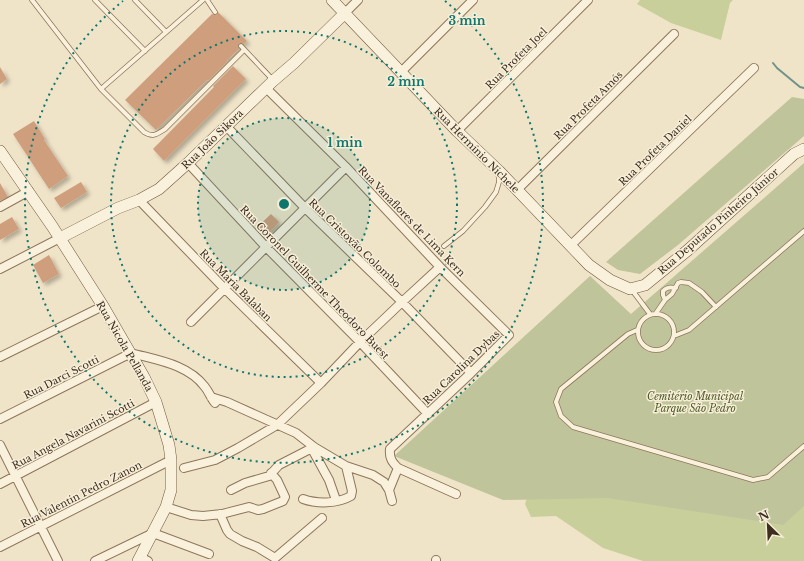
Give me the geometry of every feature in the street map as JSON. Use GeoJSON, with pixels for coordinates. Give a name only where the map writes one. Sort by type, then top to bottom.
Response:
{"type":"FeatureCollection","features":[{"type":"Feature","properties":{"kind":"street","name":"Rua Hermínio Nichele"},"geometry":{"type":"LineString","coordinates":[[332,0],[457,131],[517,190],[589,265],[610,280],[630,288]]}},
{"type":"Feature","properties":{"kind":"street"},"geometry":{"type":"LineString","coordinates":[[345,13],[358,0]]}},
{"type":"Feature","properties":{"kind":"street"},"geometry":{"type":"LineString","coordinates":[[401,72],[473,0]]}},
{"type":"Feature","properties":{"kind":"street","name":"Rua Profeta Joel"},"geometry":{"type":"LineString","coordinates":[[457,131],[588,0]]}},
{"type":"Feature","properties":{"kind":"street","name":"Rua João Sikora"},"geometry":{"type":"LineString","coordinates":[[60,238],[118,208],[139,200],[160,189],[345,13]]}},
{"type":"Feature","properties":{"kind":"street","name":"Rua Profeta Amós"},"geometry":{"type":"LineString","coordinates":[[517,190],[674,34]]}},
{"type":"Feature","properties":{"kind":"street","name":"Rua Profeta Daniel"},"geometry":{"type":"LineString","coordinates":[[571,245],[754,68]]}},
{"type":"Feature","properties":{"kind":"street","name":"Rua Vanaflores de Lima Kern"},"geometry":{"type":"LineString","coordinates":[[270,84],[440,267],[509,335]]}},
{"type":"Feature","properties":{"kind":"street","name":"Rua Cristovão Colombo"},"geometry":{"type":"LineString","coordinates":[[226,126],[305,208],[402,302],[472,373]]}},
{"type":"Feature","properties":{"kind":"street","name":"Rua Deputado Pinheiro Júnior"},"geometry":{"type":"LineString","coordinates":[[630,288],[646,285],[688,250],[794,154],[804,149]]}},
{"type":"Feature","properties":{"kind":"street","name":"Rua Nicola Pellanda"},"geometry":{"type":"LineString","coordinates":[[0,151],[29,191],[103,306],[144,377],[156,402],[169,445],[171,460],[171,490],[166,507],[142,560]]}},
{"type":"Feature","properties":{"kind":"street","name":"Rua Coronel Guilherme Theodoro Buest"},"geometry":{"type":"LineString","coordinates":[[188,163],[266,247],[360,342],[428,414]]}},
{"type":"Feature","properties":{"kind":"street"},"geometry":{"type":"LineString","coordinates":[[191,322],[346,167]]}},
{"type":"Feature","properties":{"kind":"street"},"geometry":{"type":"LineString","coordinates":[[0,207],[29,191]]}},
{"type":"Feature","properties":{"kind":"street","name":"Rua Maria Balaban"},"geometry":{"type":"LineString","coordinates":[[139,200],[224,288],[321,383]]}},
{"type":"Feature","properties":{"kind":"street"},"geometry":{"type":"LineString","coordinates":[[0,269],[60,238]]}},
{"type":"Feature","properties":{"kind":"street"},"geometry":{"type":"LineString","coordinates":[[184,468],[215,460],[277,425],[321,383],[360,342],[440,267]]}},
{"type":"Feature","properties":{"kind":"street"},"geometry":{"type":"LineString","coordinates":[[0,357],[103,306]]}},
{"type":"Feature","properties":{"kind":"street","name":"Rua Carolina Dybas"},"geometry":{"type":"LineString","coordinates":[[398,468],[392,463],[390,458],[390,449],[472,373],[509,335]]}},
{"type":"Feature","properties":{"kind":"street"},"geometry":{"type":"LineString","coordinates":[[130,353],[174,365],[186,371],[201,382],[213,400],[227,402],[296,433],[313,448],[346,466],[372,475],[384,482],[389,490],[392,500]]}},
{"type":"Feature","properties":{"kind":"street","name":"Rua Darci Scotti"},"geometry":{"type":"LineString","coordinates":[[0,419],[130,353]]}},
{"type":"Feature","properties":{"kind":"street","name":"Rua Angela Navarini Scotti"},"geometry":{"type":"LineString","coordinates":[[0,484],[156,402]]}},
{"type":"Feature","properties":{"kind":"street"},"geometry":{"type":"LineString","coordinates":[[0,445],[58,561]]}},
{"type":"Feature","properties":{"kind":"street"},"geometry":{"type":"LineString","coordinates":[[231,490],[245,483],[269,476],[279,465],[313,448]]}},
{"type":"Feature","properties":{"kind":"street"},"geometry":{"type":"LineString","coordinates":[[313,448],[329,480],[336,500]]}},
{"type":"Feature","properties":{"kind":"street","name":"Rua Valentin Pedro Zanon"},"geometry":{"type":"LineString","coordinates":[[0,546],[171,460]]}},
{"type":"Feature","properties":{"kind":"street"},"geometry":{"type":"LineString","coordinates":[[303,499],[322,502],[351,496],[352,491],[346,466]]}},
{"type":"Feature","properties":{"kind":"street"},"geometry":{"type":"LineString","coordinates":[[389,490],[398,468],[456,494]]}},
{"type":"Feature","properties":{"kind":"street"},"geometry":{"type":"LineString","coordinates":[[166,507],[203,516],[220,514],[250,507],[258,510],[263,509],[283,501],[285,497],[277,480],[271,473]]}},
{"type":"Feature","properties":{"kind":"street"},"geometry":{"type":"LineString","coordinates":[[220,514],[226,530],[230,534],[275,558],[322,518]]}},
{"type":"Feature","properties":{"kind":"street"},"geometry":{"type":"LineString","coordinates":[[96,561],[154,533],[209,554]]}},
{"type":"Feature","properties":{"kind":"lane"},"geometry":{"type":"LineString","coordinates":[[32,0],[101,89],[144,132],[149,135],[156,135],[165,129],[243,48],[270,84]]}},
{"type":"Feature","properties":{"kind":"lane"},"geometry":{"type":"LineString","coordinates":[[94,0],[145,51]]}},
{"type":"Feature","properties":{"kind":"lane"},"geometry":{"type":"LineString","coordinates":[[135,0],[166,32]]}},
{"type":"Feature","properties":{"kind":"lane"},"geometry":{"type":"LineString","coordinates":[[101,89],[203,0]]}},
{"type":"Feature","properties":{"kind":"lane"},"geometry":{"type":"LineString","coordinates":[[207,0],[215,12]]}},
{"type":"Feature","properties":{"kind":"lane"},"geometry":{"type":"LineString","coordinates":[[211,5],[213,0]]}},
{"type":"Feature","properties":{"kind":"lane"},"geometry":{"type":"LineString","coordinates":[[444,246],[463,231],[485,207],[496,192],[499,182],[498,171]]}},
{"type":"Feature","properties":{"kind":"lane"},"geometry":{"type":"LineString","coordinates":[[674,336],[689,330],[804,231]]}},
{"type":"Feature","properties":{"kind":"lane"},"geometry":{"type":"LineString","coordinates":[[656,313],[665,300],[672,294],[678,283],[682,282],[689,283],[702,292],[716,307]]}},
{"type":"Feature","properties":{"kind":"lane"},"geometry":{"type":"LineString","coordinates":[[665,300],[663,291],[670,287],[676,288]]}},
{"type":"Feature","properties":{"kind":"lane"},"geometry":{"type":"LineString","coordinates":[[630,288],[650,314]]}},
{"type":"Feature","properties":{"kind":"lane"},"geometry":{"type":"LineString","coordinates":[[656,313],[663,314],[671,320],[675,330],[672,342],[662,349],[656,350],[644,346],[640,342],[637,330],[641,320],[645,316],[656,313]]}},
{"type":"Feature","properties":{"kind":"lane"},"geometry":{"type":"LineString","coordinates":[[637,330],[628,334],[561,389],[556,402],[561,416],[573,427],[753,480],[768,477],[804,446]]}},
{"type":"Feature","properties":{"kind":"green space"},"geometry":{"type":"Polygon","coordinates":[[[640,0],[733,0],[730,3],[721,40],[671,23],[637,4],[640,0]]]}},
{"type":"Feature","properties":{"kind":"green space"},"geometry":{"type":"Polygon","coordinates":[[[792,97],[804,99],[804,136],[678,245],[640,274],[618,270],[606,262],[792,97]]]}},
{"type":"Feature","properties":{"kind":"green space","name":"Cemitério Municipal Parque São Pedro"},"geometry":{"type":"Polygon","coordinates":[[[804,163],[804,506],[783,525],[608,498],[503,500],[394,456],[590,276],[631,314],[804,163]]]}},
{"type":"Feature","properties":{"kind":"green space"},"geometry":{"type":"Polygon","coordinates":[[[531,486],[804,503],[804,561],[643,561],[603,548],[556,516],[531,517],[525,504],[531,486]]]}},
{"type":"Feature","properties":{"kind":"building"},"geometry":{"type":"Polygon","coordinates":[[[218,12],[247,41],[244,44],[238,44],[239,49],[227,60],[228,61],[156,130],[125,100],[212,14],[216,15],[218,12]]]}},
{"type":"Feature","properties":{"kind":"building"},"geometry":{"type":"Polygon","coordinates":[[[233,66],[246,79],[164,161],[153,149],[233,66]]]}},
{"type":"Feature","properties":{"kind":"building"},"geometry":{"type":"Polygon","coordinates":[[[0,67],[7,79],[0,84],[0,67]]]}},
{"type":"Feature","properties":{"kind":"building"},"geometry":{"type":"Polygon","coordinates":[[[34,121],[45,139],[44,140],[68,176],[49,189],[13,134],[34,121]]]}},
{"type":"Feature","properties":{"kind":"building"},"geometry":{"type":"Polygon","coordinates":[[[81,182],[87,192],[61,208],[54,198],[81,182]]]}},
{"type":"Feature","properties":{"kind":"building"},"geometry":{"type":"Polygon","coordinates":[[[0,183],[8,197],[0,201],[0,183]]]}},
{"type":"Feature","properties":{"kind":"building"},"geometry":{"type":"Polygon","coordinates":[[[271,214],[279,222],[265,238],[256,228],[271,214]]]}},
{"type":"Feature","properties":{"kind":"building"},"geometry":{"type":"Polygon","coordinates":[[[12,217],[19,229],[0,240],[0,224],[12,217]]]}},
{"type":"Feature","properties":{"kind":"building"},"geometry":{"type":"Polygon","coordinates":[[[49,255],[59,274],[43,283],[33,265],[49,255]]]}},
{"type":"Feature","properties":{"kind":"waterway"},"geometry":{"type":"LineString","coordinates":[[773,63],[800,87],[804,88]]}}]}
